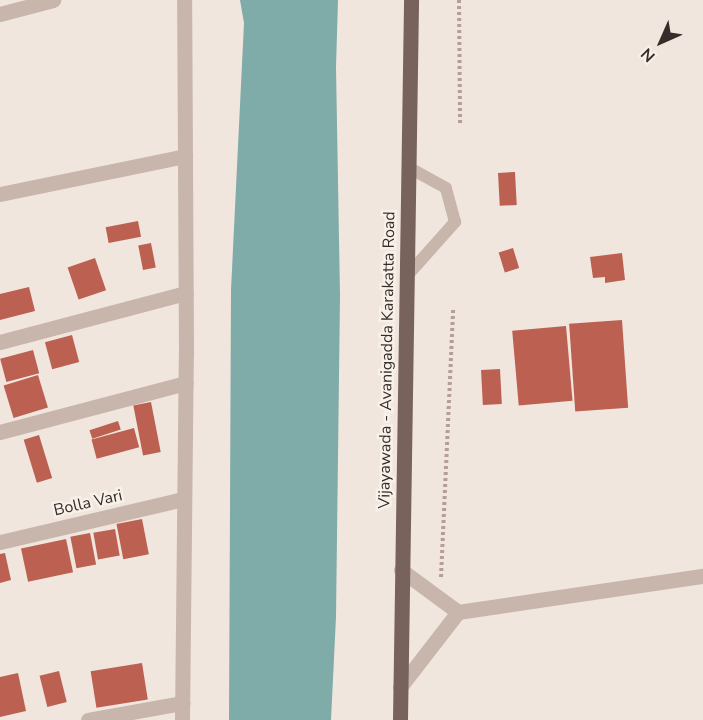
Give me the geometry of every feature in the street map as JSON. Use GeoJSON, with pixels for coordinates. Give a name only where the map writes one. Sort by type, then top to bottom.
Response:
{"type":"FeatureCollection","features":[{"type":"Feature","properties":{"kind":"main road","name":"Vijayawada - Avanigadda Karakatta Road"},"geometry":{"type":"LineString","coordinates":[[400,720],[411,0]]}},
{"type":"Feature","properties":{"kind":"street"},"geometry":{"type":"LineString","coordinates":[[0,14],[53,0]]}},
{"type":"Feature","properties":{"kind":"street"},"geometry":{"type":"LineString","coordinates":[[182,720],[186,383],[184,0]]}},
{"type":"Feature","properties":{"kind":"street"},"geometry":{"type":"LineString","coordinates":[[0,194],[185,156]]}},
{"type":"Feature","properties":{"kind":"street"},"geometry":{"type":"LineString","coordinates":[[0,342],[186,294]]}},
{"type":"Feature","properties":{"kind":"street"},"geometry":{"type":"LineString","coordinates":[[0,432],[186,383]]}},
{"type":"Feature","properties":{"kind":"street","name":"Bolla Vari"},"geometry":{"type":"LineString","coordinates":[[0,542],[184,499]]}},
{"type":"Feature","properties":{"kind":"street"},"geometry":{"type":"LineString","coordinates":[[401,570],[458,612]]}},
{"type":"Feature","properties":{"kind":"street"},"geometry":{"type":"LineString","coordinates":[[400,687],[458,612],[703,576]]}},
{"type":"Feature","properties":{"kind":"street"},"geometry":{"type":"LineString","coordinates":[[88,720],[182,703]]}},
{"type":"Feature","properties":{"kind":"lane"},"geometry":{"type":"LineString","coordinates":[[406,277],[455,222],[446,188],[408,167]]}},
{"type":"Feature","properties":{"kind":"path"},"geometry":{"type":"LineString","coordinates":[[459,0],[460,124]]}},
{"type":"Feature","properties":{"kind":"path"},"geometry":{"type":"LineString","coordinates":[[440,598],[453,309]]}},
{"type":"Feature","properties":{"kind":"water"},"geometry":{"type":"Polygon","coordinates":[[[240,0],[338,0],[336,67],[340,296],[336,617],[331,720],[229,720],[231,290],[244,23],[240,0]]]}},
{"type":"Feature","properties":{"kind":"building"},"geometry":{"type":"Polygon","coordinates":[[[515,172],[517,205],[500,206],[498,173],[515,172]]]}},
{"type":"Feature","properties":{"kind":"building"},"geometry":{"type":"Polygon","coordinates":[[[138,221],[141,237],[109,243],[106,227],[138,221]]]}},
{"type":"Feature","properties":{"kind":"building"},"geometry":{"type":"Polygon","coordinates":[[[151,243],[156,268],[143,270],[138,245],[151,243]]]}},
{"type":"Feature","properties":{"kind":"building"},"geometry":{"type":"Polygon","coordinates":[[[513,248],[519,268],[505,272],[499,252],[513,248]]]}},
{"type":"Feature","properties":{"kind":"building"},"geometry":{"type":"Polygon","coordinates":[[[622,253],[625,280],[605,283],[605,277],[593,278],[590,257],[622,253]]]}},
{"type":"Feature","properties":{"kind":"building"},"geometry":{"type":"Polygon","coordinates":[[[95,258],[106,290],[79,300],[68,267],[95,258]]]}},
{"type":"Feature","properties":{"kind":"building"},"geometry":{"type":"Polygon","coordinates":[[[29,287],[35,311],[0,320],[0,294],[29,287]]]}},
{"type":"Feature","properties":{"kind":"building"},"geometry":{"type":"Polygon","coordinates":[[[622,320],[628,408],[575,411],[569,324],[622,320]]]}},
{"type":"Feature","properties":{"kind":"building"},"geometry":{"type":"Polygon","coordinates":[[[566,326],[573,401],[519,405],[512,331],[566,326]]]}},
{"type":"Feature","properties":{"kind":"building"},"geometry":{"type":"Polygon","coordinates":[[[72,335],[79,362],[52,369],[45,342],[72,335]]]}},
{"type":"Feature","properties":{"kind":"building"},"geometry":{"type":"Polygon","coordinates":[[[33,350],[39,373],[6,382],[0,359],[33,350]]]}},
{"type":"Feature","properties":{"kind":"building"},"geometry":{"type":"Polygon","coordinates":[[[500,369],[502,404],[483,405],[481,370],[500,369]]]}},
{"type":"Feature","properties":{"kind":"building"},"geometry":{"type":"Polygon","coordinates":[[[38,375],[48,408],[14,418],[4,386],[38,375]]]}},
{"type":"Feature","properties":{"kind":"building"},"geometry":{"type":"Polygon","coordinates":[[[151,402],[161,452],[143,455],[133,405],[151,402]]]}},
{"type":"Feature","properties":{"kind":"building"},"geometry":{"type":"Polygon","coordinates":[[[118,421],[121,430],[92,439],[89,430],[118,421]]]}},
{"type":"Feature","properties":{"kind":"building"},"geometry":{"type":"Polygon","coordinates":[[[134,428],[139,447],[97,459],[91,439],[134,428]]]}},
{"type":"Feature","properties":{"kind":"building"},"geometry":{"type":"Polygon","coordinates":[[[39,435],[52,478],[37,483],[24,440],[39,435]]]}},
{"type":"Feature","properties":{"kind":"building"},"geometry":{"type":"Polygon","coordinates":[[[142,519],[149,554],[123,559],[116,524],[142,519]]]}},
{"type":"Feature","properties":{"kind":"building"},"geometry":{"type":"Polygon","coordinates":[[[115,529],[120,556],[98,559],[93,533],[115,529]]]}},
{"type":"Feature","properties":{"kind":"building"},"geometry":{"type":"Polygon","coordinates":[[[90,533],[96,564],[76,568],[70,537],[90,533]]]}},
{"type":"Feature","properties":{"kind":"building"},"geometry":{"type":"Polygon","coordinates":[[[66,539],[73,572],[28,582],[21,549],[66,539]]]}},
{"type":"Feature","properties":{"kind":"building"},"geometry":{"type":"Polygon","coordinates":[[[5,553],[11,580],[0,583],[0,554],[5,553]]]}},
{"type":"Feature","properties":{"kind":"building"},"geometry":{"type":"Polygon","coordinates":[[[142,663],[148,700],[96,708],[91,671],[142,663]]]}},
{"type":"Feature","properties":{"kind":"building"},"geometry":{"type":"Polygon","coordinates":[[[59,671],[67,702],[47,707],[40,676],[59,671]]]}},
{"type":"Feature","properties":{"kind":"building"},"geometry":{"type":"Polygon","coordinates":[[[18,673],[26,711],[0,717],[0,677],[18,673]]]}}]}
